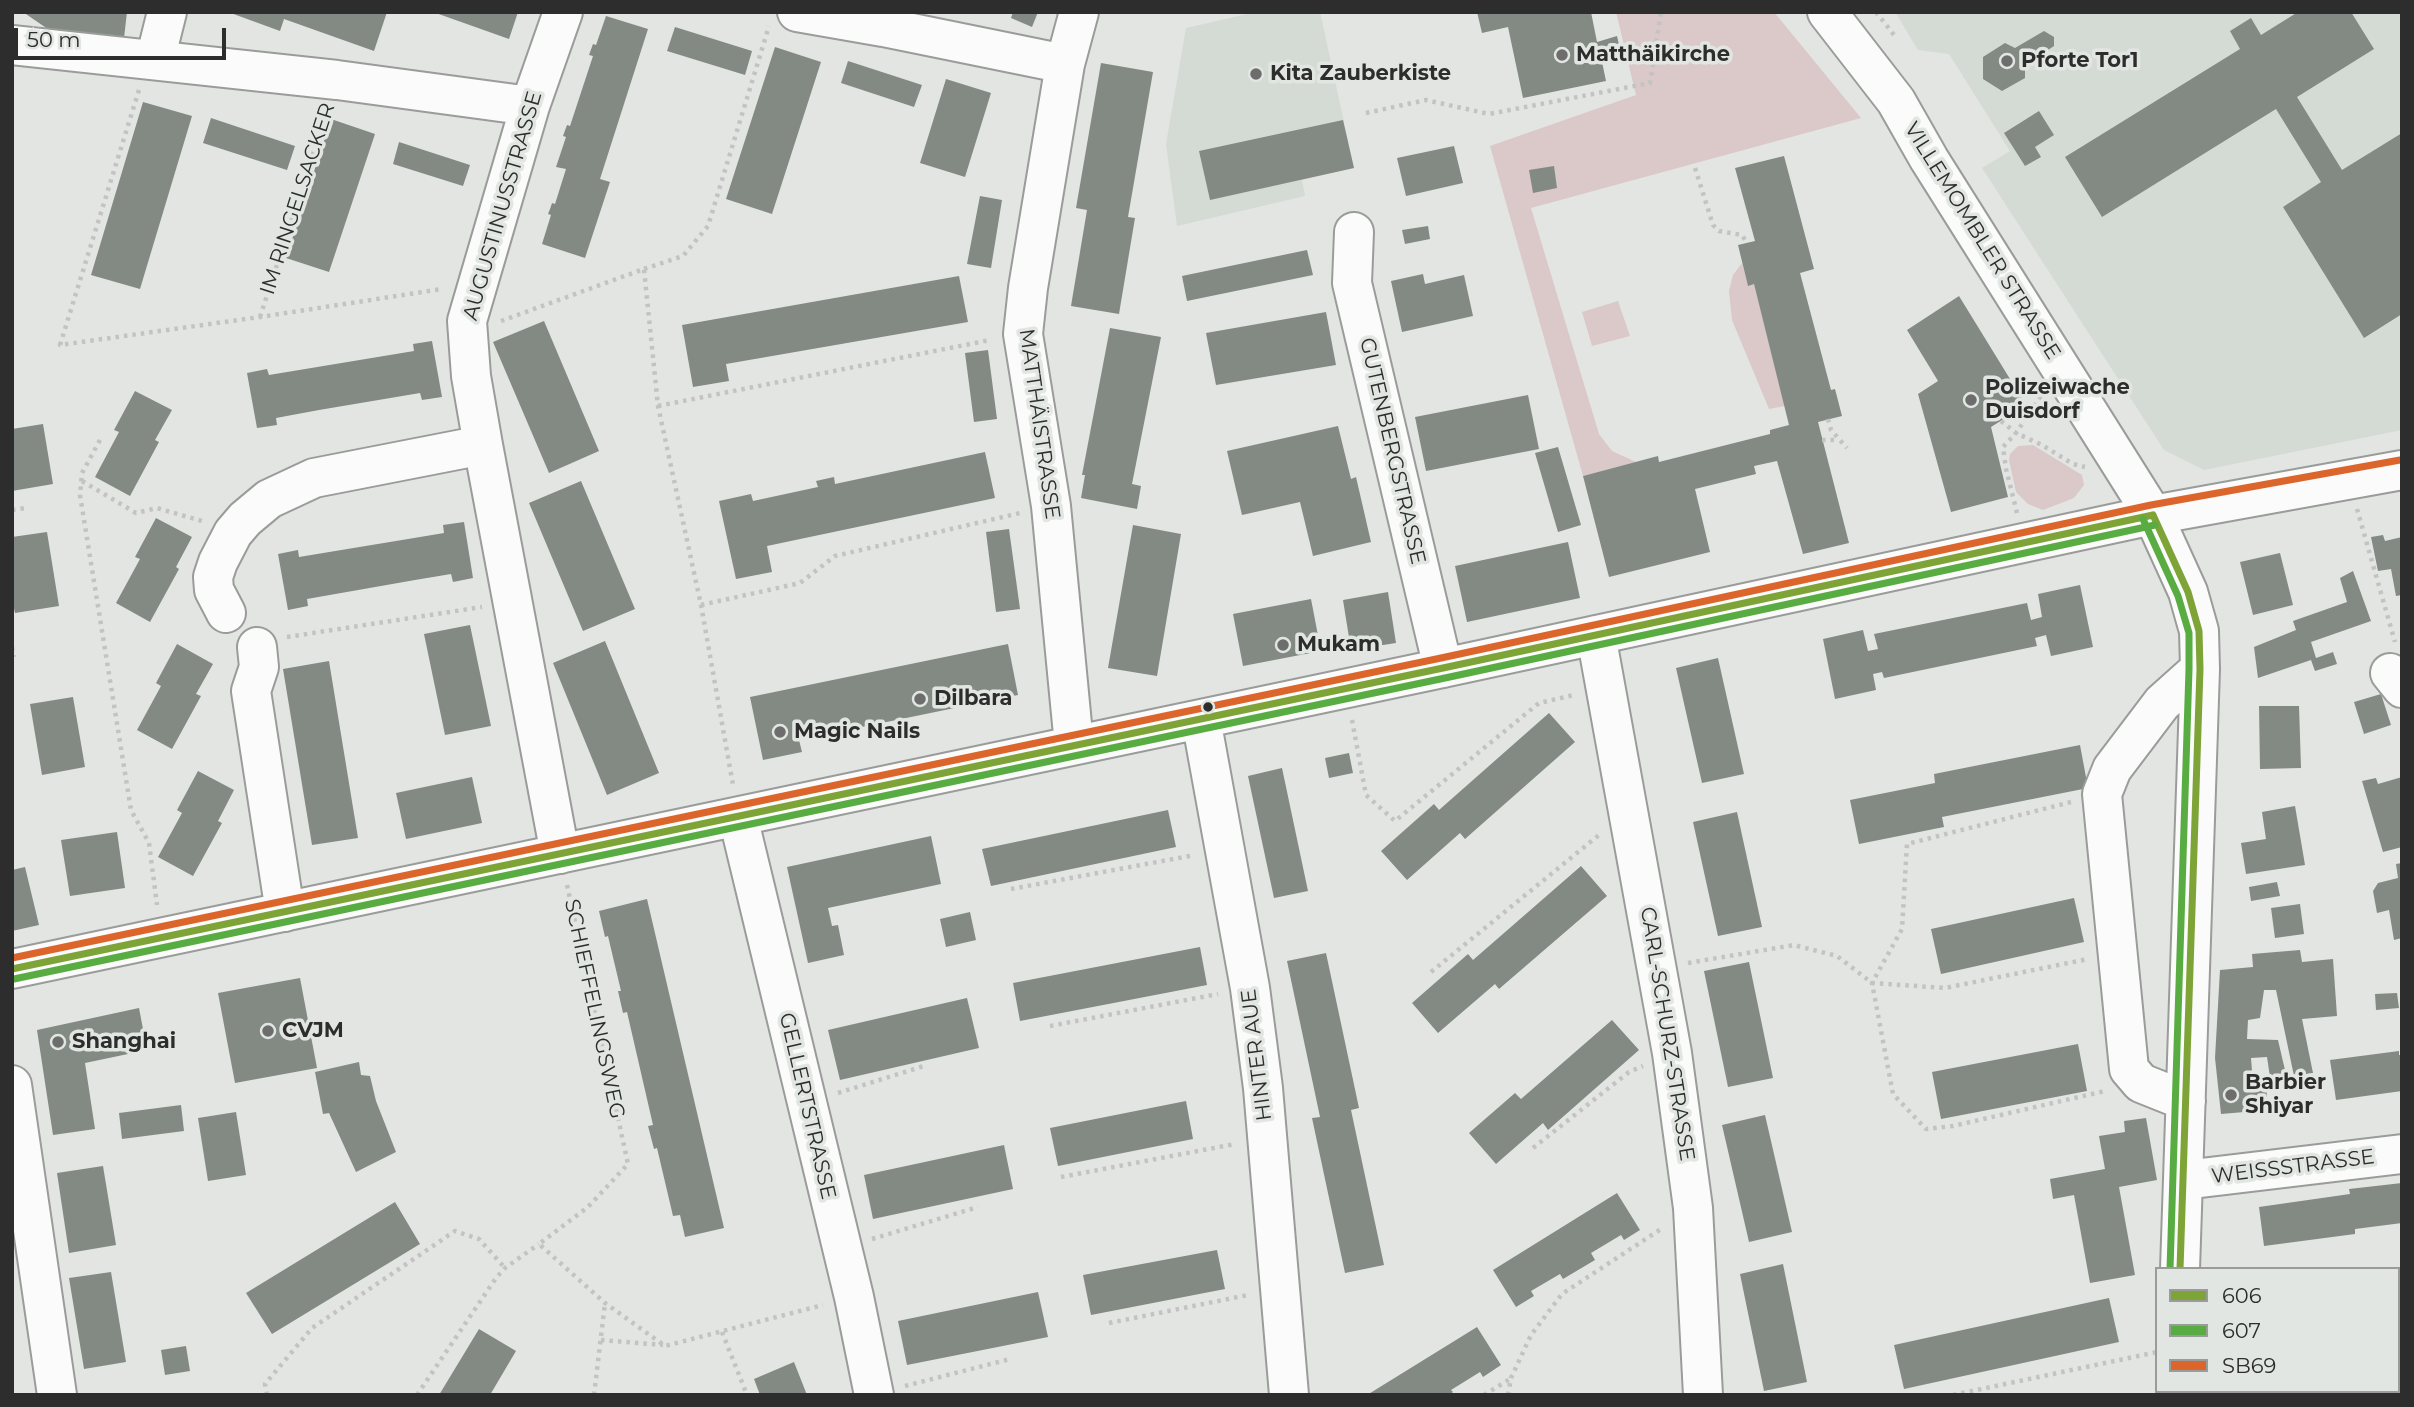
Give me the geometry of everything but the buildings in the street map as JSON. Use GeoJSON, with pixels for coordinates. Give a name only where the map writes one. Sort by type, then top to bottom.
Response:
{"type":"FeatureCollection","features":[{"type":"Feature","properties":{"kind":"street"},"geometry":{"type":"LineString","coordinates":[[152,60],[167,12]]}},
{"type":"Feature","properties":{"kind":"street","name":"AUGUSTINUSSTRASSE"},"geometry":{"type":"LineString","coordinates":[[560,854],[483,445],[471,376],[467,321],[530,106],[563,12]]}},
{"type":"Feature","properties":{"kind":"street","name":"MATTHÄISTRASSE"},"geometry":{"type":"LineString","coordinates":[[1074,745],[1051,506],[1024,334],[1028,288],[1065,64],[1079,12]]}},
{"type":"Feature","properties":{"kind":"street","name":"VILLEMOMBLER STRASSE"},"geometry":{"type":"LineString","coordinates":[[1827,12],[1896,101],[1928,159],[2153,515],[2188,592],[2199,631],[2200,669],[2180,1267]]}},
{"type":"Feature","properties":{"kind":"street"},"geometry":{"type":"LineString","coordinates":[[783,19],[883,26],[1065,64]]}},
{"type":"Feature","properties":{"kind":"street","name":"IM RINGELSACKER"},"geometry":{"type":"LineString","coordinates":[[12,45],[337,80],[530,106]]}},
{"type":"Feature","properties":{"kind":"street","name":"GUTENBERGSTRASSE"},"geometry":{"type":"LineString","coordinates":[[1354,232],[1352,283],[1443,668]]}},
{"type":"Feature","properties":{"kind":"street"},"geometry":{"type":"LineString","coordinates":[[226,613],[214,590],[213,577],[218,562],[233,533],[269,499],[314,478],[483,445]]}},
{"type":"Feature","properties":{"kind":"street"},"geometry":{"type":"LineString","coordinates":[[12,970],[2153,515],[2402,470]]}},
{"type":"Feature","properties":{"kind":"street","name":"CARL-SCHURZ-STRASSE"},"geometry":{"type":"LineString","coordinates":[[1596,635],[1672,1053],[1693,1208],[1703,1395]]}},
{"type":"Feature","properties":{"kind":"street"},"geometry":{"type":"LineString","coordinates":[[257,647],[259,667],[251,691],[285,912]]}},
{"type":"Feature","properties":{"kind":"street"},"geometry":{"type":"LineString","coordinates":[[2186,1101],[2141,1083],[2129,1069],[2102,794],[2112,769],[2162,703],[2200,669]]}},
{"type":"Feature","properties":{"kind":"street","name":"HINTER AUE"},"geometry":{"type":"LineString","coordinates":[[1200,719],[1250,988],[1267,1138],[1289,1395]]}},
{"type":"Feature","properties":{"kind":"street","name":"GELLERTSTRASSE"},"geometry":{"type":"LineString","coordinates":[[738,817],[854,1297],[874,1394]]}},
{"type":"Feature","properties":{"kind":"street"},"geometry":{"type":"LineString","coordinates":[[12,1085],[57,1395]]}},
{"type":"Feature","properties":{"kind":"street","name":"WEISSSTRASSE"},"geometry":{"type":"LineString","coordinates":[[2184,1180],[2402,1154]]}},
{"type":"Feature","properties":{"kind":"path"},"geometry":{"type":"LineString","coordinates":[[1366,113],[1426,100],[1489,114],[1650,83],[1661,12]]}},
{"type":"Feature","properties":{"kind":"path"},"geometry":{"type":"LineString","coordinates":[[1876,12],[1894,35]]}},
{"type":"Feature","properties":{"kind":"path"},"geometry":{"type":"LineString","coordinates":[[467,334],[683,256],[708,226],[783,19]]}},
{"type":"Feature","properties":{"kind":"path"},"geometry":{"type":"LineString","coordinates":[[152,60],[60,345],[478,283]]}},
{"type":"Feature","properties":{"kind":"path","name":"IM RINGELSACKER"},"geometry":{"type":"LineString","coordinates":[[260,317],[337,80]]}},
{"type":"Feature","properties":{"kind":"path"},"geometry":{"type":"LineString","coordinates":[[1695,169],[1713,225],[1719,231],[1742,235],[1747,243]]}},
{"type":"Feature","properties":{"kind":"path"},"geometry":{"type":"LineString","coordinates":[[644,269],[658,406],[701,605],[738,817]]}},
{"type":"Feature","properties":{"kind":"path"},"geometry":{"type":"LineString","coordinates":[[658,406],[1024,334]]}},
{"type":"Feature","properties":{"kind":"path"},"geometry":{"type":"LineString","coordinates":[[2011,491],[2003,447],[2016,433],[2041,395]]}},
{"type":"Feature","properties":{"kind":"path"},"geometry":{"type":"LineString","coordinates":[[1828,419],[1831,430],[1847,448]]}},
{"type":"Feature","properties":{"kind":"path"},"geometry":{"type":"LineString","coordinates":[[2001,421],[2016,433],[2073,464],[2089,468]]}},
{"type":"Feature","properties":{"kind":"path"},"geometry":{"type":"LineString","coordinates":[[100,440],[82,473],[80,495],[131,810],[149,843],[161,937]]}},
{"type":"Feature","properties":{"kind":"path"},"geometry":{"type":"LineString","coordinates":[[1822,440],[1838,440]]}},
{"type":"Feature","properties":{"kind":"path"},"geometry":{"type":"LineString","coordinates":[[2349,480],[2397,648],[2396,681]]}},
{"type":"Feature","properties":{"kind":"path"},"geometry":{"type":"LineString","coordinates":[[82,481],[136,513],[158,508],[233,533]]}},
{"type":"Feature","properties":{"kind":"path"},"geometry":{"type":"LineString","coordinates":[[701,605],[800,583],[835,556],[1051,506]]}},
{"type":"Feature","properties":{"kind":"path"},"geometry":{"type":"LineString","coordinates":[[12,510],[24,508]]}},
{"type":"Feature","properties":{"kind":"path"},"geometry":{"type":"LineString","coordinates":[[257,647],[273,639],[513,602]]}},
{"type":"Feature","properties":{"kind":"path"},"geometry":{"type":"LineString","coordinates":[[12,647],[14,657]]}},
{"type":"Feature","properties":{"kind":"path"},"geometry":{"type":"LineString","coordinates":[[1346,688],[1366,795],[1395,821],[1539,703],[1606,688]]}},
{"type":"Feature","properties":{"kind":"path"},"geometry":{"type":"LineString","coordinates":[[2102,794],[1907,844],[1902,929],[1872,983],[1893,1094],[1926,1129],[1953,1126],[2141,1083]]}},
{"type":"Feature","properties":{"kind":"path"},"geometry":{"type":"LineString","coordinates":[[1431,972],[1629,810]]}},
{"type":"Feature","properties":{"kind":"path"},"geometry":{"type":"LineString","coordinates":[[1011,889],[1223,849]]}},
{"type":"Feature","properties":{"kind":"path","name":"SCHIEFFELINGSWEG"},"geometry":{"type":"LineString","coordinates":[[539,1244],[588,1207],[628,1164],[560,854]]}},
{"type":"Feature","properties":{"kind":"path"},"geometry":{"type":"LineString","coordinates":[[1657,969],[1794,945],[1837,956],[1872,983],[1945,988],[2119,953]]}},
{"type":"Feature","properties":{"kind":"path"},"geometry":{"type":"LineString","coordinates":[[1050,1026],[1250,988]]}},
{"type":"Feature","properties":{"kind":"path"},"geometry":{"type":"LineString","coordinates":[[1533,1147],[1629,1072],[1672,1053]]}},
{"type":"Feature","properties":{"kind":"path"},"geometry":{"type":"LineString","coordinates":[[807,1103],[927,1065]]}},
{"type":"Feature","properties":{"kind":"path"},"geometry":{"type":"LineString","coordinates":[[1061,1177],[1267,1138]]}},
{"type":"Feature","properties":{"kind":"path"},"geometry":{"type":"LineString","coordinates":[[841,1249],[978,1207]]}},
{"type":"Feature","properties":{"kind":"path"},"geometry":{"type":"LineString","coordinates":[[1508,1395],[1511,1378],[1531,1335],[1562,1294],[1693,1208]]}},
{"type":"Feature","properties":{"kind":"path"},"geometry":{"type":"LineString","coordinates":[[267,1395],[265,1384],[312,1328],[455,1231],[479,1239],[505,1268]]}},
{"type":"Feature","properties":{"kind":"path"},"geometry":{"type":"LineString","coordinates":[[417,1395],[488,1289],[505,1268],[539,1244],[605,1303],[665,1346]]}},
{"type":"Feature","properties":{"kind":"path"},"geometry":{"type":"LineString","coordinates":[[1110,1322],[1280,1288]]}},
{"type":"Feature","properties":{"kind":"path"},"geometry":{"type":"LineString","coordinates":[[601,1340],[665,1346],[854,1297]]}},
{"type":"Feature","properties":{"kind":"path"},"geometry":{"type":"LineString","coordinates":[[594,1395],[605,1303]]}},
{"type":"Feature","properties":{"kind":"path"},"geometry":{"type":"LineString","coordinates":[[722,1332],[747,1395]]}},
{"type":"Feature","properties":{"kind":"path"},"geometry":{"type":"LineString","coordinates":[[1953,1395],[2155,1352]]}},
{"type":"Feature","properties":{"kind":"path"},"geometry":{"type":"LineString","coordinates":[[874,1394],[1010,1359]]}},
{"type":"Feature","properties":{"kind":"path"},"geometry":{"type":"LineString","coordinates":[[1484,1395],[1511,1378]]}},
{"type":"Feature","properties":{"kind":"shaded area","name":"Kita Zauberkiste"},"geometry":{"type":"Polygon","coordinates":[[[1256,12],[1320,12],[1354,168],[1302,180],[1305,196],[1177,226],[1166,144],[1186,28],[1256,12]]]}},
{"type":"Feature","properties":{"kind":"shaded area"},"geometry":{"type":"Polygon","coordinates":[[[1616,12],[1774,12],[1861,118],[1531,208],[1599,434],[1612,451],[1636,462],[1583,476],[1490,146],[1636,95],[1616,12]]]}},
{"type":"Feature","properties":{"kind":"shaded area"},"geometry":{"type":"Polygon","coordinates":[[[1895,12],[2402,12],[2402,430],[2204,470],[2164,450],[1982,168],[2010,151],[1949,54],[1918,50],[1895,12]]]}},
{"type":"Feature","properties":{"kind":"shaded area"},"geometry":{"type":"Polygon","coordinates":[[[1742,263],[1748,285],[1754,284],[1785,406],[1769,409],[1732,320],[1729,291],[1733,275],[1742,263]]]}},
{"type":"Feature","properties":{"kind":"shaded area"},"geometry":{"type":"Polygon","coordinates":[[[1618,301],[1630,336],[1592,346],[1582,312],[1618,301]]]}},
{"type":"Feature","properties":{"kind":"shaded area"},"geometry":{"type":"Polygon","coordinates":[[[2033,445],[2082,475],[2084,485],[2074,498],[2043,510],[2028,504],[2016,492],[2010,454],[2018,446],[2033,445]]]}},
{"type":"Feature","properties":{"kind":"transit line","name":"SB69"},"geometry":{"type":"LineString","coordinates":[[12,958],[1441,658],[2151,505],[2400,460]]}},
{"type":"Feature","properties":{"kind":"transit line","name":"606"},"geometry":{"type":"LineString","coordinates":[[2153,515],[2188,592],[2199,631],[2200,669],[2180,1267]]}},
{"type":"Feature","properties":{"kind":"transit line","name":"606"},"geometry":{"type":"LineString","coordinates":[[12,969],[1443,668],[2153,515]]}},
{"type":"Feature","properties":{"kind":"transit line","name":"607"},"geometry":{"type":"LineString","coordinates":[[2143,519],[2178,596],[2189,633],[2170,1267]]}},
{"type":"Feature","properties":{"kind":"transit line","name":"607"},"geometry":{"type":"LineString","coordinates":[[14,979],[1445,678],[2155,525]]}},
{"type":"Feature","properties":{"kind":"place","name":"Matthäikirche"},"geometry":{"type":"Point","coordinates":[1562,55]}},
{"type":"Feature","properties":{"kind":"place","name":"Pforte Tor1"},"geometry":{"type":"Point","coordinates":[2007,61]}},
{"type":"Feature","properties":{"kind":"place","name":"Kita Zauberkiste"},"geometry":{"type":"Point","coordinates":[1256,74]}},
{"type":"Feature","properties":{"kind":"place","name":"Polizeiwache Duisdorf"},"geometry":{"type":"Point","coordinates":[1971,400]}},
{"type":"Feature","properties":{"kind":"place","name":"Mukam"},"geometry":{"type":"Point","coordinates":[1283,645]}},
{"type":"Feature","properties":{"kind":"place","name":"Dilbara"},"geometry":{"type":"Point","coordinates":[920,699]}},
{"type":"Feature","properties":{"kind":"place","name":"Magic Nails"},"geometry":{"type":"Point","coordinates":[780,732]}},
{"type":"Feature","properties":{"kind":"place","name":"CVJM"},"geometry":{"type":"Point","coordinates":[268,1031]}},
{"type":"Feature","properties":{"kind":"place","name":"Shanghai"},"geometry":{"type":"Point","coordinates":[58,1042]}},
{"type":"Feature","properties":{"kind":"place","name":"Barbier Shiyar"},"geometry":{"type":"Point","coordinates":[2231,1095]}}]}
